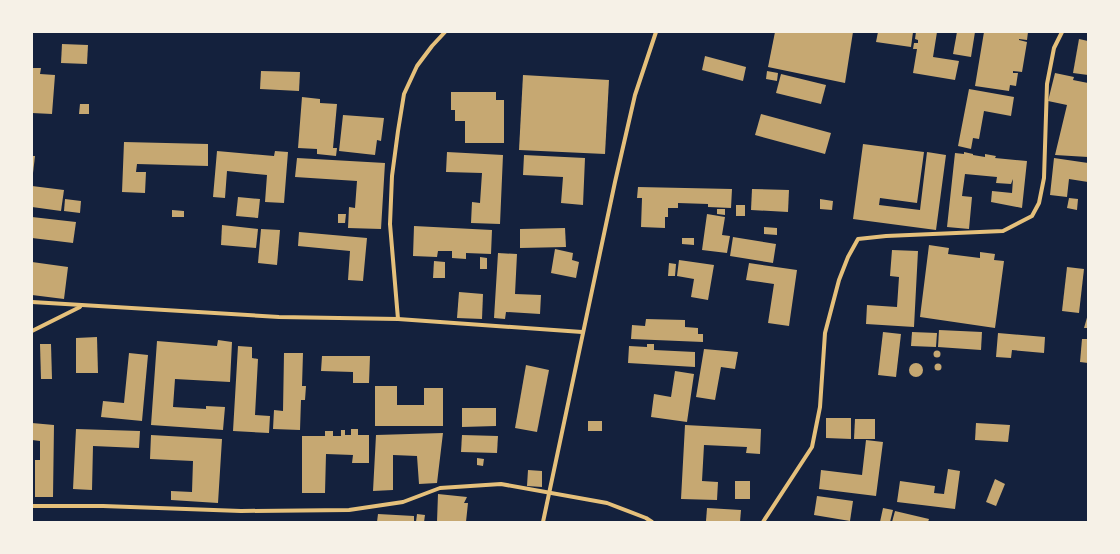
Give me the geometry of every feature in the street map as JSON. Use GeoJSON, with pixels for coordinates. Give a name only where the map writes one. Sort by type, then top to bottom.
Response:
{"type":"FeatureCollection","features":[{"type":"Feature","properties":{"kind":"street"},"geometry":{"type":"LineString","coordinates":[[398,320],[390,224],[392,176],[404,94],[417,66],[432,46],[446,32]]}},
{"type":"Feature","properties":{"kind":"street"},"geometry":{"type":"LineString","coordinates":[[543,522],[548,493],[560,450],[582,332],[635,95],[656,32]]}},
{"type":"Feature","properties":{"kind":"street"},"geometry":{"type":"LineString","coordinates":[[763,522],[812,447],[820,407],[825,333],[839,280],[848,257],[858,239],[886,236],[1003,231],[1032,216],[1039,203],[1044,178],[1047,84],[1054,48],[1062,32]]}},
{"type":"Feature","properties":{"kind":"street"},"geometry":{"type":"LineString","coordinates":[[32,302],[279,317],[398,320],[582,332]]}},
{"type":"Feature","properties":{"kind":"street"},"geometry":{"type":"LineString","coordinates":[[32,331],[81,306]]}},
{"type":"Feature","properties":{"kind":"street"},"geometry":{"type":"LineString","coordinates":[[32,506],[103,506],[241,511],[349,510],[403,502],[440,488],[501,484],[608,503],[646,518],[652,522]]}},
{"type":"Feature","properties":{"kind":"building"},"geometry":{"type":"Polygon","coordinates":[[[775,32],[853,32],[845,83],[768,67],[775,32]]]}},
{"type":"Feature","properties":{"kind":"building"},"geometry":{"type":"Polygon","coordinates":[[[878,32],[913,32],[911,47],[876,42],[878,32]]]}},
{"type":"Feature","properties":{"kind":"building"},"geometry":{"type":"Polygon","coordinates":[[[916,32],[937,32],[933,57],[959,61],[955,80],[913,73],[917,49],[913,49],[914,43],[918,43],[918,40],[915,39],[916,32]]]}},
{"type":"Feature","properties":{"kind":"building"},"geometry":{"type":"Polygon","coordinates":[[[957,32],[975,32],[971,57],[953,54],[957,32]]]}},
{"type":"Feature","properties":{"kind":"building"},"geometry":{"type":"Polygon","coordinates":[[[984,32],[1028,32],[1027,40],[1019,39],[1027,42],[1022,72],[1013,71],[1013,73],[1018,73],[1016,86],[1010,85],[1009,91],[975,86],[984,32]]]}},
{"type":"Feature","properties":{"kind":"building"},"geometry":{"type":"Polygon","coordinates":[[[1079,39],[1088,41],[1088,75],[1073,73],[1079,39]]]}},
{"type":"Feature","properties":{"kind":"building"},"geometry":{"type":"Polygon","coordinates":[[[62,44],[88,45],[87,64],[61,63],[62,44]]]}},
{"type":"Feature","properties":{"kind":"building"},"geometry":{"type":"Polygon","coordinates":[[[705,56],[746,67],[743,81],[702,70],[705,56]]]}},
{"type":"Feature","properties":{"kind":"building"},"geometry":{"type":"Polygon","coordinates":[[[32,68],[41,68],[40,74],[55,75],[52,114],[32,113],[32,68]]]}},
{"type":"Feature","properties":{"kind":"building"},"geometry":{"type":"Polygon","coordinates":[[[261,71],[300,72],[299,91],[260,89],[261,71]]]}},
{"type":"Feature","properties":{"kind":"building"},"geometry":{"type":"Polygon","coordinates":[[[767,71],[778,73],[777,81],[766,79],[767,71]]]}},
{"type":"Feature","properties":{"kind":"building"},"geometry":{"type":"Polygon","coordinates":[[[1055,73],[1074,77],[1073,80],[1088,83],[1088,157],[1055,155],[1067,105],[1048,101],[1055,73]]]}},
{"type":"Feature","properties":{"kind":"building"},"geometry":{"type":"Polygon","coordinates":[[[781,74],[826,85],[821,104],[776,93],[781,74]]]}},
{"type":"Feature","properties":{"kind":"building"},"geometry":{"type":"Polygon","coordinates":[[[523,75],[609,80],[605,154],[519,150],[523,75]]]}},
{"type":"Feature","properties":{"kind":"building"},"geometry":{"type":"Polygon","coordinates":[[[969,89],[1014,97],[1011,116],[984,111],[979,139],[973,138],[971,149],[958,146],[969,89]]]}},
{"type":"Feature","properties":{"kind":"building"},"geometry":{"type":"Polygon","coordinates":[[[451,92],[496,92],[496,100],[504,100],[504,143],[465,143],[465,121],[455,121],[455,110],[451,110],[451,92]]]}},
{"type":"Feature","properties":{"kind":"building"},"geometry":{"type":"Polygon","coordinates":[[[302,97],[320,99],[320,103],[337,104],[333,148],[337,148],[336,156],[317,154],[317,149],[298,148],[302,97]]]}},
{"type":"Feature","properties":{"kind":"building"},"geometry":{"type":"Polygon","coordinates":[[[80,104],[89,104],[89,114],[79,114],[80,104]]]}},
{"type":"Feature","properties":{"kind":"building"},"geometry":{"type":"Polygon","coordinates":[[[761,114],[831,133],[825,154],[755,135],[761,114]]]}},
{"type":"Feature","properties":{"kind":"building"},"geometry":{"type":"Polygon","coordinates":[[[343,115],[384,118],[381,141],[377,140],[375,155],[339,151],[343,115]]]}},
{"type":"Feature","properties":{"kind":"building"},"geometry":{"type":"Polygon","coordinates":[[[124,142],[208,144],[208,166],[137,164],[136,172],[146,172],[145,193],[122,192],[124,142]]]}},
{"type":"Feature","properties":{"kind":"building"},"geometry":{"type":"Polygon","coordinates":[[[863,144],[924,152],[917,203],[880,198],[879,205],[920,210],[927,152],[946,155],[936,230],[853,219],[863,144]]]}},
{"type":"Feature","properties":{"kind":"building"},"geometry":{"type":"Polygon","coordinates":[[[217,151],[274,156],[275,151],[288,152],[284,203],[265,202],[267,175],[227,171],[225,198],[213,197],[217,151]]]}},
{"type":"Feature","properties":{"kind":"building"},"geometry":{"type":"Polygon","coordinates":[[[447,152],[503,155],[500,224],[471,223],[472,202],[480,203],[482,173],[446,172],[447,152]]]}},
{"type":"Feature","properties":{"kind":"building"},"geometry":{"type":"Polygon","coordinates":[[[964,152],[985,157],[985,154],[996,156],[995,158],[1027,161],[1022,208],[991,202],[992,191],[1012,193],[1013,179],[1011,184],[996,183],[997,177],[965,174],[962,196],[972,197],[969,229],[947,227],[955,153],[964,154],[964,152]]]}},
{"type":"Feature","properties":{"kind":"building"},"geometry":{"type":"Polygon","coordinates":[[[524,155],[585,158],[583,205],[561,203],[563,177],[523,175],[524,155]]]}},
{"type":"Feature","properties":{"kind":"building"},"geometry":{"type":"Polygon","coordinates":[[[32,156],[35,156],[33,173],[32,173],[32,156]]]}},
{"type":"Feature","properties":{"kind":"building"},"geometry":{"type":"Polygon","coordinates":[[[297,158],[385,163],[381,229],[348,228],[349,207],[355,208],[357,181],[295,177],[297,158]]]}},
{"type":"Feature","properties":{"kind":"building"},"geometry":{"type":"Polygon","coordinates":[[[1054,158],[1088,163],[1088,182],[1069,179],[1067,197],[1050,195],[1054,158]]]}},
{"type":"Feature","properties":{"kind":"building"},"geometry":{"type":"Polygon","coordinates":[[[32,186],[64,190],[61,211],[32,207],[32,186]]]}},
{"type":"Feature","properties":{"kind":"building"},"geometry":{"type":"Polygon","coordinates":[[[638,187],[732,189],[731,208],[708,207],[708,204],[678,203],[678,208],[668,208],[668,217],[665,217],[665,228],[641,227],[642,198],[637,198],[638,187]]]}},
{"type":"Feature","properties":{"kind":"building"},"geometry":{"type":"Polygon","coordinates":[[[752,189],[789,190],[788,212],[751,210],[752,189]]]}},
{"type":"Feature","properties":{"kind":"building"},"geometry":{"type":"Polygon","coordinates":[[[238,197],[260,199],[258,218],[236,216],[238,197]]]}},
{"type":"Feature","properties":{"kind":"building"},"geometry":{"type":"Polygon","coordinates":[[[1069,198],[1078,199],[1077,210],[1067,208],[1069,198]]]}},
{"type":"Feature","properties":{"kind":"building"},"geometry":{"type":"Polygon","coordinates":[[[65,199],[81,201],[80,213],[64,211],[65,199]]]}},
{"type":"Feature","properties":{"kind":"building"},"geometry":{"type":"Polygon","coordinates":[[[820,199],[833,201],[832,210],[820,209],[820,199]]]}},
{"type":"Feature","properties":{"kind":"building"},"geometry":{"type":"Polygon","coordinates":[[[736,205],[745,205],[745,216],[736,216],[736,205]]]}},
{"type":"Feature","properties":{"kind":"building"},"geometry":{"type":"Polygon","coordinates":[[[717,209],[725,209],[725,215],[717,214],[717,209]]]}},
{"type":"Feature","properties":{"kind":"building"},"geometry":{"type":"Polygon","coordinates":[[[172,210],[184,211],[184,217],[172,217],[172,210]]]}},
{"type":"Feature","properties":{"kind":"building"},"geometry":{"type":"Polygon","coordinates":[[[338,214],[346,214],[345,223],[338,223],[338,214]]]}},
{"type":"Feature","properties":{"kind":"building"},"geometry":{"type":"Polygon","coordinates":[[[707,214],[725,217],[722,235],[730,236],[727,253],[702,250],[707,214]]]}},
{"type":"Feature","properties":{"kind":"building"},"geometry":{"type":"Polygon","coordinates":[[[32,217],[76,222],[73,243],[32,238],[32,217]]]}},
{"type":"Feature","properties":{"kind":"building"},"geometry":{"type":"Polygon","coordinates":[[[222,225],[258,229],[256,248],[221,245],[222,225]]]}},
{"type":"Feature","properties":{"kind":"building"},"geometry":{"type":"Polygon","coordinates":[[[414,226],[492,230],[491,254],[466,253],[466,259],[452,258],[452,251],[438,251],[437,257],[413,256],[414,226]]]}},
{"type":"Feature","properties":{"kind":"building"},"geometry":{"type":"Polygon","coordinates":[[[764,227],[777,228],[777,235],[764,234],[764,227]]]}},
{"type":"Feature","properties":{"kind":"building"},"geometry":{"type":"Polygon","coordinates":[[[565,228],[566,247],[520,248],[520,229],[565,228]]]}},
{"type":"Feature","properties":{"kind":"building"},"geometry":{"type":"Polygon","coordinates":[[[261,229],[280,230],[277,265],[258,263],[261,229]]]}},
{"type":"Feature","properties":{"kind":"building"},"geometry":{"type":"Polygon","coordinates":[[[299,232],[367,238],[363,281],[348,280],[350,251],[298,246],[299,232]]]}},
{"type":"Feature","properties":{"kind":"building"},"geometry":{"type":"Polygon","coordinates":[[[733,237],[776,244],[773,263],[730,256],[733,237]]]}},
{"type":"Feature","properties":{"kind":"building"},"geometry":{"type":"Polygon","coordinates":[[[682,238],[694,238],[694,245],[682,244],[682,238]]]}},
{"type":"Feature","properties":{"kind":"building"},"geometry":{"type":"Polygon","coordinates":[[[929,245],[949,248],[948,254],[980,258],[980,252],[995,254],[994,260],[1004,261],[995,328],[920,317],[929,245]]]}},
{"type":"Feature","properties":{"kind":"building"},"geometry":{"type":"Polygon","coordinates":[[[555,249],[573,253],[572,260],[579,262],[576,278],[551,273],[555,249]]]}},
{"type":"Feature","properties":{"kind":"building"},"geometry":{"type":"Polygon","coordinates":[[[892,250],[918,251],[914,327],[866,324],[867,305],[897,307],[899,277],[890,276],[892,250]]]}},
{"type":"Feature","properties":{"kind":"building"},"geometry":{"type":"Polygon","coordinates":[[[498,253],[517,254],[515,294],[541,295],[540,314],[506,312],[505,319],[494,318],[498,253]]]}},
{"type":"Feature","properties":{"kind":"building"},"geometry":{"type":"Polygon","coordinates":[[[480,257],[487,258],[487,269],[480,269],[480,257]]]}},
{"type":"Feature","properties":{"kind":"building"},"geometry":{"type":"Polygon","coordinates":[[[679,260],[714,265],[708,300],[691,297],[694,279],[677,276],[679,260]]]}},
{"type":"Feature","properties":{"kind":"building"},"geometry":{"type":"Polygon","coordinates":[[[434,261],[445,262],[445,278],[433,278],[434,261]]]}},
{"type":"Feature","properties":{"kind":"building"},"geometry":{"type":"Polygon","coordinates":[[[32,262],[68,267],[64,299],[32,295],[32,262]]]}},
{"type":"Feature","properties":{"kind":"building"},"geometry":{"type":"Polygon","coordinates":[[[669,263],[676,264],[675,276],[668,276],[669,263]]]}},
{"type":"Feature","properties":{"kind":"building"},"geometry":{"type":"Polygon","coordinates":[[[749,263],[797,270],[789,326],[768,323],[774,284],[746,280],[749,263]]]}},
{"type":"Feature","properties":{"kind":"building"},"geometry":{"type":"Polygon","coordinates":[[[1067,267],[1084,269],[1079,313],[1062,311],[1067,267]]]}},
{"type":"Feature","properties":{"kind":"building"},"geometry":{"type":"Polygon","coordinates":[[[459,292],[483,294],[482,319],[457,318],[459,292]]]}},
{"type":"Feature","properties":{"kind":"building"},"geometry":{"type":"Polygon","coordinates":[[[1088,314],[1088,328],[1084,328],[1088,314]]]}},
{"type":"Feature","properties":{"kind":"building"},"geometry":{"type":"Polygon","coordinates":[[[646,319],[685,320],[685,327],[698,328],[698,334],[703,334],[703,342],[631,339],[632,325],[645,326],[646,319]]]}},
{"type":"Feature","properties":{"kind":"building"},"geometry":{"type":"Polygon","coordinates":[[[939,330],[982,332],[981,350],[938,347],[939,330]]]}},
{"type":"Feature","properties":{"kind":"building"},"geometry":{"type":"Polygon","coordinates":[[[883,332],[901,334],[896,377],[878,375],[883,332]]]}},
{"type":"Feature","properties":{"kind":"building"},"geometry":{"type":"Polygon","coordinates":[[[912,332],[937,333],[936,347],[911,346],[912,332]]]}},
{"type":"Feature","properties":{"kind":"building"},"geometry":{"type":"Polygon","coordinates":[[[998,333],[1045,337],[1044,353],[1012,350],[1011,358],[996,357],[998,333]]]}},
{"type":"Feature","properties":{"kind":"building"},"geometry":{"type":"Polygon","coordinates":[[[97,337],[98,373],[76,373],[76,338],[97,337]]]}},
{"type":"Feature","properties":{"kind":"building"},"geometry":{"type":"Polygon","coordinates":[[[1082,339],[1088,339],[1088,363],[1080,362],[1082,339]]]}},
{"type":"Feature","properties":{"kind":"building"},"geometry":{"type":"Polygon","coordinates":[[[218,340],[232,342],[230,382],[175,379],[173,407],[206,409],[206,406],[225,407],[223,430],[151,425],[157,341],[217,346],[218,340]]]}},
{"type":"Feature","properties":{"kind":"building"},"geometry":{"type":"Polygon","coordinates":[[[40,344],[51,344],[52,379],[41,379],[40,344]]]}},
{"type":"Feature","properties":{"kind":"building"},"geometry":{"type":"Polygon","coordinates":[[[647,344],[654,344],[654,350],[695,352],[695,367],[628,363],[629,346],[647,347],[647,344]]]}},
{"type":"Feature","properties":{"kind":"building"},"geometry":{"type":"Polygon","coordinates":[[[238,346],[252,347],[252,358],[258,359],[255,415],[270,416],[269,433],[233,431],[238,346]]]}},
{"type":"Feature","properties":{"kind":"building"},"geometry":{"type":"Polygon","coordinates":[[[704,349],[738,352],[735,369],[721,367],[715,400],[696,397],[704,349]]]}},
{"type":"Feature","properties":{"kind":"building"},"geometry":{"type":"Polygon","coordinates":[[[937,351],[940,354],[937,357],[934,354],[937,351]]]}},
{"type":"Feature","properties":{"kind":"building"},"geometry":{"type":"Polygon","coordinates":[[[129,353],[148,355],[142,421],[101,417],[103,401],[124,403],[129,353]]]}},
{"type":"Feature","properties":{"kind":"building"},"geometry":{"type":"Polygon","coordinates":[[[284,353],[303,353],[302,386],[306,386],[305,400],[301,400],[300,430],[273,429],[274,410],[283,411],[284,353]]]}},
{"type":"Feature","properties":{"kind":"building"},"geometry":{"type":"Polygon","coordinates":[[[322,356],[370,356],[369,383],[353,383],[353,372],[321,371],[322,356]]]}},
{"type":"Feature","properties":{"kind":"building"},"geometry":{"type":"Polygon","coordinates":[[[916,363],[921,365],[923,370],[921,375],[916,377],[911,375],[909,370],[911,365],[916,363]]]}},
{"type":"Feature","properties":{"kind":"building"},"geometry":{"type":"Polygon","coordinates":[[[938,364],[941,367],[938,370],[935,367],[938,364]]]}},
{"type":"Feature","properties":{"kind":"building"},"geometry":{"type":"Polygon","coordinates":[[[526,365],[549,370],[537,432],[515,428],[526,365]]]}},
{"type":"Feature","properties":{"kind":"building"},"geometry":{"type":"Polygon","coordinates":[[[675,371],[694,374],[687,422],[651,417],[654,394],[671,397],[675,371]]]}},
{"type":"Feature","properties":{"kind":"building"},"geometry":{"type":"Polygon","coordinates":[[[375,386],[397,386],[397,405],[424,405],[424,388],[443,388],[443,426],[375,426],[375,386]]]}},
{"type":"Feature","properties":{"kind":"building"},"geometry":{"type":"Polygon","coordinates":[[[462,408],[496,408],[496,426],[462,427],[462,408]]]}},
{"type":"Feature","properties":{"kind":"building"},"geometry":{"type":"Polygon","coordinates":[[[826,418],[851,418],[851,439],[826,438],[826,418]]]}},
{"type":"Feature","properties":{"kind":"building"},"geometry":{"type":"Polygon","coordinates":[[[855,419],[875,419],[875,439],[854,439],[855,419]]]}},
{"type":"Feature","properties":{"kind":"building"},"geometry":{"type":"Polygon","coordinates":[[[588,421],[602,421],[602,431],[588,431],[588,421]]]}},
{"type":"Feature","properties":{"kind":"building"},"geometry":{"type":"Polygon","coordinates":[[[32,423],[54,425],[53,497],[35,497],[35,460],[40,460],[40,441],[32,440],[32,423]]]}},
{"type":"Feature","properties":{"kind":"building"},"geometry":{"type":"Polygon","coordinates":[[[976,423],[1010,425],[1008,442],[975,440],[976,423]]]}},
{"type":"Feature","properties":{"kind":"building"},"geometry":{"type":"Polygon","coordinates":[[[685,425],[761,429],[760,454],[746,453],[747,447],[704,445],[702,481],[718,482],[717,500],[681,499],[685,425]]]}},
{"type":"Feature","properties":{"kind":"building"},"geometry":{"type":"Polygon","coordinates":[[[76,429],[140,431],[139,448],[93,446],[92,490],[73,489],[76,429]]]}},
{"type":"Feature","properties":{"kind":"building"},"geometry":{"type":"Polygon","coordinates":[[[351,429],[358,429],[358,435],[369,435],[369,463],[352,463],[353,455],[326,454],[325,493],[302,493],[302,436],[325,436],[325,431],[333,431],[333,436],[341,436],[341,430],[345,430],[345,435],[351,435],[351,429]]]}},
{"type":"Feature","properties":{"kind":"building"},"geometry":{"type":"Polygon","coordinates":[[[443,433],[437,483],[419,484],[417,456],[393,455],[393,490],[373,491],[376,435],[443,433]]]}},
{"type":"Feature","properties":{"kind":"building"},"geometry":{"type":"Polygon","coordinates":[[[151,435],[222,439],[218,503],[171,500],[171,491],[192,492],[193,461],[150,459],[151,435]]]}},
{"type":"Feature","properties":{"kind":"building"},"geometry":{"type":"Polygon","coordinates":[[[462,435],[498,436],[497,453],[461,452],[462,435]]]}},
{"type":"Feature","properties":{"kind":"building"},"geometry":{"type":"Polygon","coordinates":[[[866,440],[883,442],[876,496],[819,489],[821,470],[862,475],[866,440]]]}},
{"type":"Feature","properties":{"kind":"building"},"geometry":{"type":"Polygon","coordinates":[[[477,458],[484,459],[483,466],[477,465],[477,458]]]}},
{"type":"Feature","properties":{"kind":"building"},"geometry":{"type":"Polygon","coordinates":[[[948,469],[960,471],[955,509],[897,502],[900,481],[935,486],[934,493],[944,494],[948,469]]]}},
{"type":"Feature","properties":{"kind":"building"},"geometry":{"type":"Polygon","coordinates":[[[528,470],[542,471],[542,487],[527,486],[528,470]]]}},
{"type":"Feature","properties":{"kind":"building"},"geometry":{"type":"Polygon","coordinates":[[[995,479],[1005,484],[996,506],[986,502],[995,479]]]}},
{"type":"Feature","properties":{"kind":"building"},"geometry":{"type":"Polygon","coordinates":[[[735,481],[750,481],[750,499],[735,499],[735,481]]]}},
{"type":"Feature","properties":{"kind":"building"},"geometry":{"type":"Polygon","coordinates":[[[438,494],[467,497],[464,503],[468,503],[466,522],[437,522],[438,494]]]}},
{"type":"Feature","properties":{"kind":"building"},"geometry":{"type":"Polygon","coordinates":[[[817,496],[853,501],[850,521],[814,515],[817,496]]]}},
{"type":"Feature","properties":{"kind":"building"},"geometry":{"type":"Polygon","coordinates":[[[707,508],[741,510],[740,522],[706,521],[707,508]]]}},
{"type":"Feature","properties":{"kind":"building"},"geometry":{"type":"Polygon","coordinates":[[[883,508],[893,510],[890,522],[880,522],[883,508]]]}},
{"type":"Feature","properties":{"kind":"building"},"geometry":{"type":"Polygon","coordinates":[[[895,511],[929,519],[928,522],[892,522],[895,511]]]}},
{"type":"Feature","properties":{"kind":"building"},"geometry":{"type":"Polygon","coordinates":[[[378,514],[414,516],[414,522],[377,522],[378,514]]]}},
{"type":"Feature","properties":{"kind":"building"},"geometry":{"type":"Polygon","coordinates":[[[417,514],[425,515],[424,522],[416,522],[417,514]]]}}]}
